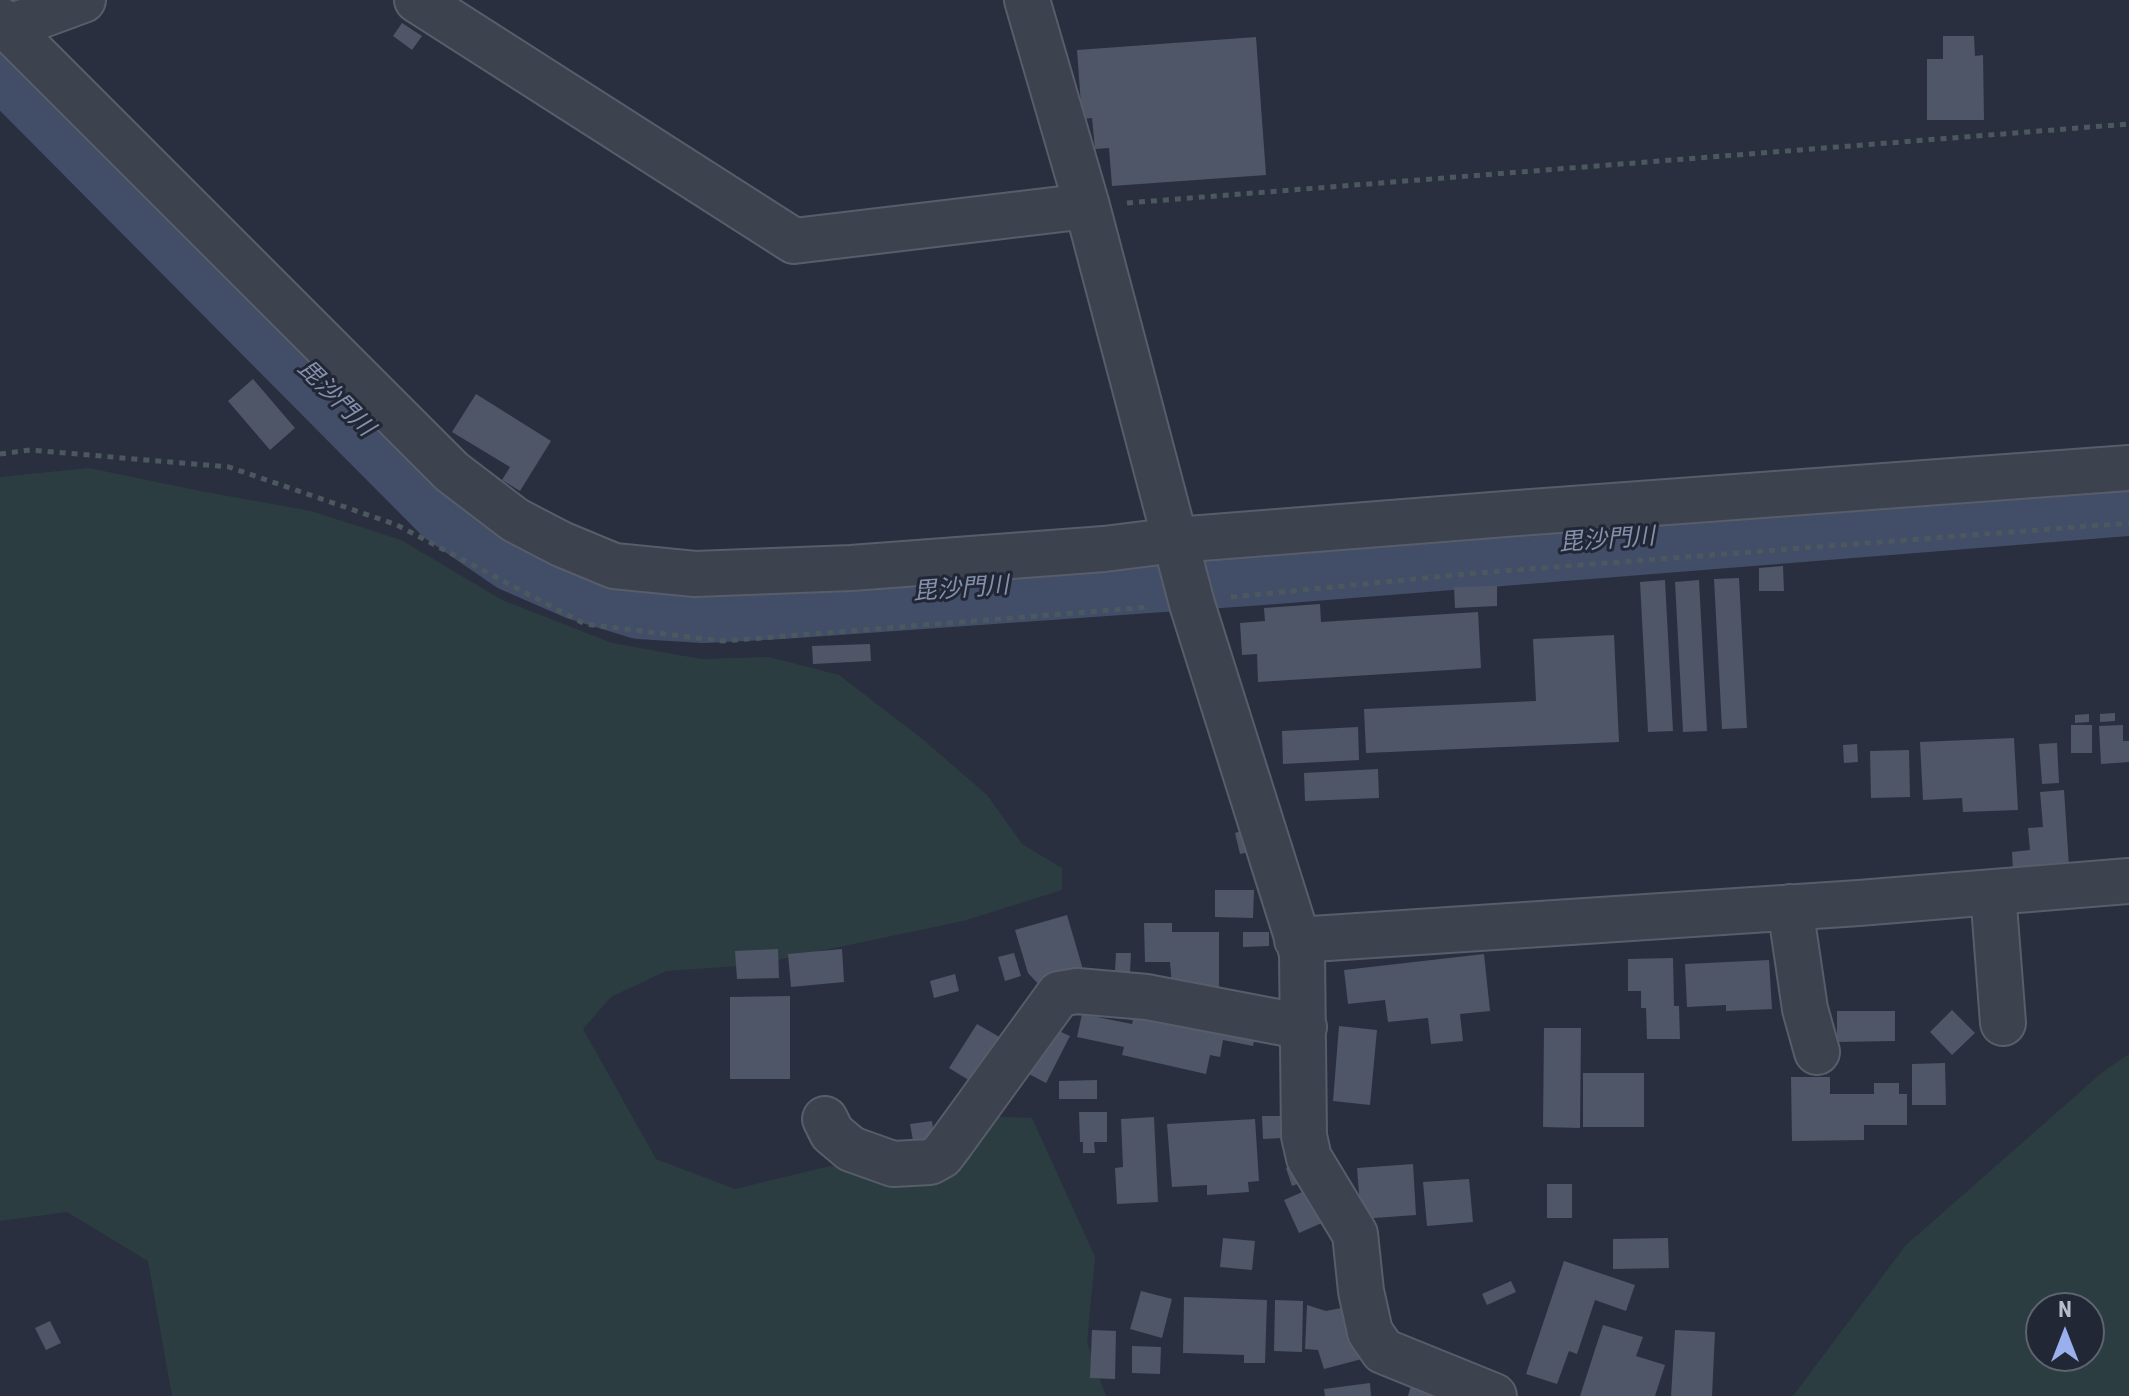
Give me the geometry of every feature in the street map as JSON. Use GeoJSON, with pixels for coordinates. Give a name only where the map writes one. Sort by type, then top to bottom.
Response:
{"type":"FeatureCollection","features":[{"type":"Feature","properties":{"kind":"street"},"geometry":{"type":"LineString","coordinates":[[83,0],[4,24],[452,472],[515,520],[614,566],[695,574],[851,568],[1104,549],[1176,540],[2129,468]]}},
{"type":"Feature","properties":{"kind":"street"},"geometry":{"type":"LineString","coordinates":[[417,0],[794,241],[1087,206]]}},
{"type":"Feature","properties":{"kind":"street"},"geometry":{"type":"LineString","coordinates":[[1027,0],[1087,206],[1192,604],[1302,953],[1304,1136],[1309,1158],[1355,1234],[1361,1291],[1370,1332],[1383,1351],[1494,1396]]}},
{"type":"Feature","properties":{"kind":"street"},"geometry":{"type":"LineString","coordinates":[[1297,940],[2129,881]]}},
{"type":"Feature","properties":{"kind":"street"},"geometry":{"type":"LineString","coordinates":[[1993,892],[2003,1023]]}},
{"type":"Feature","properties":{"kind":"street"},"geometry":{"type":"LineString","coordinates":[[1790,907],[1805,1009],[1817,1052]]}},
{"type":"Feature","properties":{"kind":"street"},"geometry":{"type":"LineString","coordinates":[[825,1119],[832,1133],[851,1149],[893,1164],[930,1162],[941,1156],[951,1143],[1059,994],[1077,991],[1147,997],[1304,1027]]}},
{"type":"Feature","properties":{"kind":"path"},"geometry":{"type":"LineString","coordinates":[[1087,206],[2129,124]]}},
{"type":"Feature","properties":{"kind":"path"},"geometry":{"type":"LineString","coordinates":[[1192,604],[1250,594],[1477,573],[2129,523]]}},
{"type":"Feature","properties":{"kind":"shaded area"},"geometry":{"type":"Polygon","coordinates":[[[89,468],[311,511],[401,540],[502,600],[612,643],[701,659],[769,657],[839,675],[921,738],[987,795],[1022,844],[1062,868],[1062,890],[963,921],[753,965],[666,971],[611,997],[583,1029],[656,1159],[735,1189],[892,1151],[958,1115],[1032,1118],[1095,1257],[1087,1343],[1106,1396],[172,1396],[148,1261],[67,1212],[0,1221],[0,477],[89,468]]]}},
{"type":"Feature","properties":{"kind":"shaded area"},"geometry":{"type":"Polygon","coordinates":[[[2129,1054],[2129,1396],[1793,1396],[1906,1245],[2104,1071],[2129,1054]]]}},
{"type":"Feature","properties":{"kind":"building"},"geometry":{"type":"Polygon","coordinates":[[[402,23],[422,36],[412,50],[393,36],[402,23]]]}},
{"type":"Feature","properties":{"kind":"building"},"geometry":{"type":"Polygon","coordinates":[[[1943,36],[1974,36],[1975,56],[1983,55],[1984,120],[1927,120],[1927,59],[1943,59],[1943,36]]]}},
{"type":"Feature","properties":{"kind":"building"},"geometry":{"type":"Polygon","coordinates":[[[1256,37],[1266,175],[1112,186],[1109,148],[1095,149],[1092,118],[1082,119],[1077,50],[1256,37]]]}},
{"type":"Feature","properties":{"kind":"building"},"geometry":{"type":"Polygon","coordinates":[[[253,379],[295,428],[270,450],[228,401],[253,379]]]}},
{"type":"Feature","properties":{"kind":"building"},"geometry":{"type":"Polygon","coordinates":[[[476,394],[551,441],[520,491],[502,480],[510,467],[452,432],[476,394]]]}},
{"type":"Feature","properties":{"kind":"building"},"geometry":{"type":"Polygon","coordinates":[[[1783,566],[1784,591],[1759,591],[1759,568],[1783,566]]]}},
{"type":"Feature","properties":{"kind":"building"},"geometry":{"type":"Polygon","coordinates":[[[1739,578],[1747,728],[1722,729],[1714,579],[1739,578]]]}},
{"type":"Feature","properties":{"kind":"building"},"geometry":{"type":"Polygon","coordinates":[[[1665,580],[1673,731],[1648,732],[1640,582],[1665,580]]]}},
{"type":"Feature","properties":{"kind":"building"},"geometry":{"type":"Polygon","coordinates":[[[1699,580],[1707,731],[1683,732],[1675,582],[1699,580]]]}},
{"type":"Feature","properties":{"kind":"building"},"geometry":{"type":"Polygon","coordinates":[[[1497,586],[1497,606],[1455,608],[1454,587],[1497,586]]]}},
{"type":"Feature","properties":{"kind":"building"},"geometry":{"type":"Polygon","coordinates":[[[1320,604],[1321,622],[1478,612],[1481,668],[1258,682],[1257,654],[1242,655],[1240,623],[1265,621],[1264,608],[1320,604]]]}},
{"type":"Feature","properties":{"kind":"building"},"geometry":{"type":"Polygon","coordinates":[[[1614,635],[1619,742],[1366,753],[1364,709],[1536,701],[1533,639],[1614,635]]]}},
{"type":"Feature","properties":{"kind":"building"},"geometry":{"type":"Polygon","coordinates":[[[870,644],[871,661],[813,664],[812,646],[870,644]]]}},
{"type":"Feature","properties":{"kind":"building"},"geometry":{"type":"Polygon","coordinates":[[[2115,713],[2115,721],[2100,722],[2100,714],[2115,713]]]}},
{"type":"Feature","properties":{"kind":"building"},"geometry":{"type":"Polygon","coordinates":[[[2089,714],[2089,722],[2075,723],[2075,715],[2089,714]]]}},
{"type":"Feature","properties":{"kind":"building"},"geometry":{"type":"Polygon","coordinates":[[[2071,725],[2092,725],[2092,753],[2071,753],[2071,725]]]}},
{"type":"Feature","properties":{"kind":"building"},"geometry":{"type":"Polygon","coordinates":[[[2123,725],[2123,741],[2129,741],[2129,762],[2101,764],[2099,726],[2123,725]]]}},
{"type":"Feature","properties":{"kind":"building"},"geometry":{"type":"Polygon","coordinates":[[[1358,727],[1359,760],[1283,764],[1282,731],[1358,727]]]}},
{"type":"Feature","properties":{"kind":"building"},"geometry":{"type":"Polygon","coordinates":[[[2014,738],[2018,810],[1963,812],[1962,798],[1923,800],[1920,742],[2014,738]]]}},
{"type":"Feature","properties":{"kind":"building"},"geometry":{"type":"Polygon","coordinates":[[[2057,743],[2059,783],[2042,784],[2039,744],[2057,743]]]}},
{"type":"Feature","properties":{"kind":"building"},"geometry":{"type":"Polygon","coordinates":[[[1857,744],[1858,762],[1844,763],[1843,745],[1857,744]]]}},
{"type":"Feature","properties":{"kind":"building"},"geometry":{"type":"Polygon","coordinates":[[[1909,750],[1910,797],[1871,798],[1870,751],[1909,750]]]}},
{"type":"Feature","properties":{"kind":"building"},"geometry":{"type":"Polygon","coordinates":[[[1378,769],[1379,798],[1305,801],[1304,773],[1378,769]]]}},
{"type":"Feature","properties":{"kind":"building"},"geometry":{"type":"Polygon","coordinates":[[[2064,790],[2069,866],[2013,870],[2012,852],[2030,850],[2028,828],[2043,827],[2040,792],[2064,790]]]}},
{"type":"Feature","properties":{"kind":"building"},"geometry":{"type":"Polygon","coordinates":[[[1244,830],[1249,852],[1240,854],[1235,833],[1244,830]]]}},
{"type":"Feature","properties":{"kind":"building"},"geometry":{"type":"Polygon","coordinates":[[[1215,890],[1254,890],[1253,918],[1215,917],[1215,890]]]}},
{"type":"Feature","properties":{"kind":"building"},"geometry":{"type":"Polygon","coordinates":[[[1067,915],[1084,973],[1040,986],[1028,973],[1015,930],[1067,915]]]}},
{"type":"Feature","properties":{"kind":"building"},"geometry":{"type":"Polygon","coordinates":[[[1144,923],[1172,923],[1172,932],[1219,932],[1219,993],[1172,986],[1170,962],[1145,962],[1144,923]]]}},
{"type":"Feature","properties":{"kind":"building"},"geometry":{"type":"Polygon","coordinates":[[[1243,932],[1269,932],[1269,946],[1243,947],[1243,932]]]}},
{"type":"Feature","properties":{"kind":"building"},"geometry":{"type":"Polygon","coordinates":[[[778,949],[779,978],[737,979],[735,951],[778,949]]]}},
{"type":"Feature","properties":{"kind":"building"},"geometry":{"type":"Polygon","coordinates":[[[842,949],[844,982],[791,987],[788,954],[842,949]]]}},
{"type":"Feature","properties":{"kind":"building"},"geometry":{"type":"Polygon","coordinates":[[[1014,953],[1021,976],[1005,981],[998,957],[1014,953]]]}},
{"type":"Feature","properties":{"kind":"building"},"geometry":{"type":"Polygon","coordinates":[[[1116,953],[1131,953],[1130,973],[1115,971],[1116,953]]]}},
{"type":"Feature","properties":{"kind":"building"},"geometry":{"type":"Polygon","coordinates":[[[1484,954],[1490,1011],[1460,1014],[1463,1041],[1431,1044],[1428,1018],[1388,1022],[1385,1000],[1348,1004],[1344,970],[1484,954]]]}},
{"type":"Feature","properties":{"kind":"building"},"geometry":{"type":"Polygon","coordinates":[[[1673,958],[1674,1006],[1679,1006],[1680,1039],[1647,1039],[1646,1008],[1641,1008],[1641,991],[1628,991],[1628,959],[1673,958]]]}},
{"type":"Feature","properties":{"kind":"building"},"geometry":{"type":"Polygon","coordinates":[[[1769,960],[1772,1009],[1726,1011],[1726,1005],[1687,1007],[1685,964],[1769,960]]]}},
{"type":"Feature","properties":{"kind":"building"},"geometry":{"type":"Polygon","coordinates":[[[955,974],[959,991],[934,998],[930,981],[955,974]]]}},
{"type":"Feature","properties":{"kind":"building"},"geometry":{"type":"Polygon","coordinates":[[[790,996],[790,1079],[730,1079],[730,997],[790,996]]]}},
{"type":"Feature","properties":{"kind":"building"},"geometry":{"type":"Polygon","coordinates":[[[1952,1010],[1975,1033],[1952,1055],[1930,1032],[1952,1010]]]}},
{"type":"Feature","properties":{"kind":"building"},"geometry":{"type":"Polygon","coordinates":[[[1837,1011],[1895,1011],[1895,1041],[1837,1042],[1837,1011]]]}},
{"type":"Feature","properties":{"kind":"building"},"geometry":{"type":"Polygon","coordinates":[[[1082,1014],[1132,1024],[1134,1015],[1255,1035],[1253,1046],[1223,1040],[1220,1057],[1210,1055],[1206,1074],[1122,1055],[1124,1047],[1077,1037],[1082,1014]]]}},
{"type":"Feature","properties":{"kind":"building"},"geometry":{"type":"Polygon","coordinates":[[[977,1024],[1003,1039],[975,1084],[949,1068],[977,1024]]]}},
{"type":"Feature","properties":{"kind":"building"},"geometry":{"type":"Polygon","coordinates":[[[1339,1026],[1377,1030],[1370,1105],[1333,1101],[1339,1026]]]}},
{"type":"Feature","properties":{"kind":"building"},"geometry":{"type":"Polygon","coordinates":[[[1050,1027],[1070,1036],[1046,1083],[1027,1073],[1050,1027]]]}},
{"type":"Feature","properties":{"kind":"building"},"geometry":{"type":"Polygon","coordinates":[[[1544,1028],[1581,1028],[1580,1128],[1543,1127],[1544,1028]]]}},
{"type":"Feature","properties":{"kind":"building"},"geometry":{"type":"Polygon","coordinates":[[[1945,1063],[1946,1105],[1912,1105],[1912,1064],[1945,1063]]]}},
{"type":"Feature","properties":{"kind":"building"},"geometry":{"type":"Polygon","coordinates":[[[1583,1073],[1644,1073],[1644,1127],[1583,1127],[1583,1073]]]}},
{"type":"Feature","properties":{"kind":"building"},"geometry":{"type":"Polygon","coordinates":[[[1791,1077],[1830,1077],[1830,1094],[1874,1094],[1874,1083],[1899,1083],[1899,1094],[1907,1094],[1907,1125],[1864,1125],[1864,1140],[1792,1141],[1791,1077]]]}},
{"type":"Feature","properties":{"kind":"building"},"geometry":{"type":"Polygon","coordinates":[[[1097,1080],[1097,1099],[1059,1099],[1059,1081],[1097,1080]]]}},
{"type":"Feature","properties":{"kind":"building"},"geometry":{"type":"Polygon","coordinates":[[[1079,1112],[1107,1112],[1107,1142],[1094,1142],[1095,1153],[1083,1153],[1079,1112]]]}},
{"type":"Feature","properties":{"kind":"building"},"geometry":{"type":"Polygon","coordinates":[[[1262,1116],[1282,1116],[1282,1138],[1263,1139],[1262,1116]]]}},
{"type":"Feature","properties":{"kind":"building"},"geometry":{"type":"Polygon","coordinates":[[[1154,1117],[1158,1202],[1117,1204],[1115,1168],[1123,1167],[1121,1119],[1154,1117]]]}},
{"type":"Feature","properties":{"kind":"building"},"geometry":{"type":"Polygon","coordinates":[[[1255,1119],[1259,1181],[1248,1182],[1249,1192],[1207,1195],[1207,1185],[1172,1187],[1167,1124],[1255,1119]]]}},
{"type":"Feature","properties":{"kind":"building"},"geometry":{"type":"Polygon","coordinates":[[[932,1121],[935,1142],[914,1146],[910,1124],[932,1121]]]}},
{"type":"Feature","properties":{"kind":"building"},"geometry":{"type":"Polygon","coordinates":[[[1296,1164],[1303,1182],[1292,1186],[1286,1168],[1296,1164]]]}},
{"type":"Feature","properties":{"kind":"building"},"geometry":{"type":"Polygon","coordinates":[[[1413,1164],[1416,1215],[1361,1219],[1357,1168],[1413,1164]]]}},
{"type":"Feature","properties":{"kind":"building"},"geometry":{"type":"Polygon","coordinates":[[[1469,1179],[1473,1222],[1427,1226],[1423,1182],[1469,1179]]]}},
{"type":"Feature","properties":{"kind":"building"},"geometry":{"type":"Polygon","coordinates":[[[1547,1184],[1572,1184],[1572,1218],[1547,1218],[1547,1184]]]}},
{"type":"Feature","properties":{"kind":"building"},"geometry":{"type":"Polygon","coordinates":[[[1309,1189],[1324,1222],[1299,1233],[1284,1200],[1309,1189]]]}},
{"type":"Feature","properties":{"kind":"building"},"geometry":{"type":"Polygon","coordinates":[[[1223,1238],[1255,1241],[1252,1270],[1220,1267],[1223,1238]]]}},
{"type":"Feature","properties":{"kind":"building"},"geometry":{"type":"Polygon","coordinates":[[[1668,1238],[1669,1268],[1613,1269],[1613,1239],[1668,1238]]]}},
{"type":"Feature","properties":{"kind":"building"},"geometry":{"type":"Polygon","coordinates":[[[1564,1261],[1635,1285],[1626,1311],[1595,1300],[1577,1354],[1569,1351],[1557,1384],[1526,1374],[1564,1261]]]}},
{"type":"Feature","properties":{"kind":"building"},"geometry":{"type":"Polygon","coordinates":[[[1511,1281],[1516,1292],[1487,1305],[1482,1294],[1511,1281]]]}},
{"type":"Feature","properties":{"kind":"building"},"geometry":{"type":"Polygon","coordinates":[[[1141,1291],[1172,1299],[1162,1338],[1130,1329],[1141,1291]]]}},
{"type":"Feature","properties":{"kind":"building"},"geometry":{"type":"Polygon","coordinates":[[[1184,1297],[1267,1300],[1265,1363],[1244,1363],[1244,1355],[1183,1353],[1184,1297]]]}},
{"type":"Feature","properties":{"kind":"building"},"geometry":{"type":"Polygon","coordinates":[[[1275,1300],[1303,1301],[1302,1352],[1274,1351],[1275,1300]]]}},
{"type":"Feature","properties":{"kind":"building"},"geometry":{"type":"Polygon","coordinates":[[[1307,1305],[1326,1311],[1346,1307],[1362,1359],[1324,1369],[1318,1350],[1305,1349],[1307,1305]]]}},
{"type":"Feature","properties":{"kind":"building"},"geometry":{"type":"Polygon","coordinates":[[[50,1321],[61,1343],[46,1350],[35,1328],[50,1321]]]}},
{"type":"Feature","properties":{"kind":"building"},"geometry":{"type":"Polygon","coordinates":[[[1603,1325],[1643,1337],[1636,1356],[1665,1365],[1655,1396],[1580,1396],[1603,1325]]]}},
{"type":"Feature","properties":{"kind":"building"},"geometry":{"type":"Polygon","coordinates":[[[1092,1330],[1116,1331],[1115,1379],[1090,1378],[1092,1330]]]}},
{"type":"Feature","properties":{"kind":"building"},"geometry":{"type":"Polygon","coordinates":[[[1675,1330],[1715,1332],[1712,1396],[1671,1396],[1675,1330]]]}},
{"type":"Feature","properties":{"kind":"building"},"geometry":{"type":"Polygon","coordinates":[[[1132,1346],[1161,1347],[1160,1374],[1132,1373],[1132,1346]]]}},
{"type":"Feature","properties":{"kind":"building"},"geometry":{"type":"Polygon","coordinates":[[[1370,1383],[1371,1396],[1325,1396],[1324,1389],[1370,1383]]]}},
{"type":"Feature","properties":{"kind":"building"},"geometry":{"type":"Polygon","coordinates":[[[1411,1385],[1440,1396],[1408,1396],[1411,1385]]]}},
{"type":"Feature","properties":{"kind":"waterway","name":"毘沙門川"},"geometry":{"type":"LineString","coordinates":[[0,61],[447,511],[514,557],[578,585],[640,604],[704,608],[781,604],[1275,569],[2129,501]]}}]}
